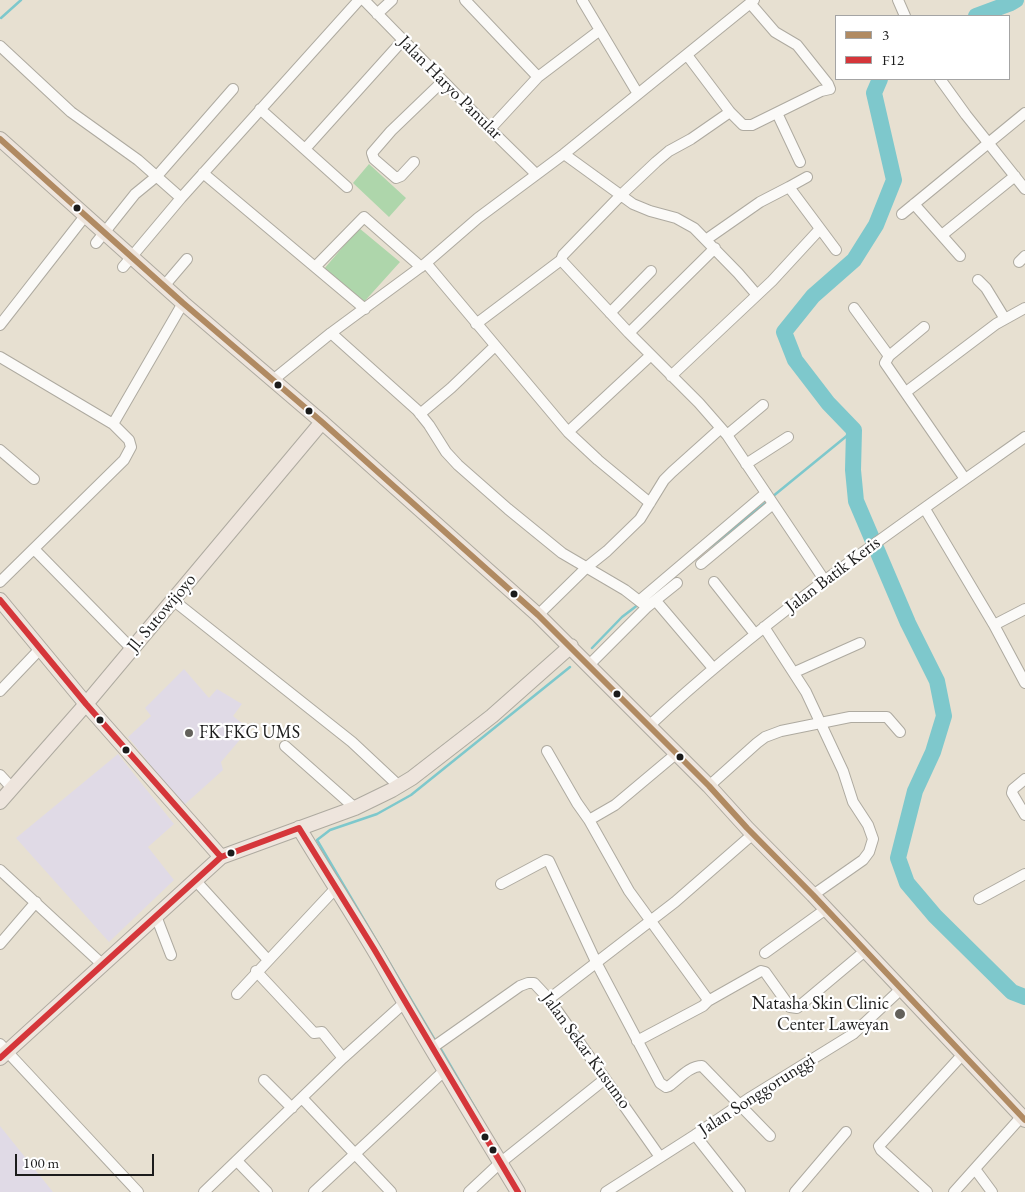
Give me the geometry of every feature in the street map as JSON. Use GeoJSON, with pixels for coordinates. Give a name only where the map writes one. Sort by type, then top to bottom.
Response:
{"type":"FeatureCollection","features":[{"type":"Feature","properties":{"kind":"main road"},"geometry":{"type":"LineString","coordinates":[[0,139],[85,216],[100,238],[127,261],[164,286],[322,422],[538,614],[590,664],[709,786],[1024,1118]]}},
{"type":"Feature","properties":{"kind":"main road","name":"Jl. Sutowijoyo"},"geometry":{"type":"LineString","coordinates":[[0,802],[86,704],[322,422]]}},
{"type":"Feature","properties":{"kind":"main road"},"geometry":{"type":"LineString","coordinates":[[0,600],[86,704],[221,857]]}},
{"type":"Feature","properties":{"kind":"main road"},"geometry":{"type":"LineString","coordinates":[[2,1052],[103,965],[221,857],[355,808],[399,786],[492,716],[571,646]]}},
{"type":"Feature","properties":{"kind":"main road"},"geometry":{"type":"LineString","coordinates":[[299,828],[383,967],[403,1004],[434,1047],[444,1071],[505,1159],[518,1192]]}},
{"type":"Feature","properties":{"kind":"street"},"geometry":{"type":"LineString","coordinates":[[127,261],[203,173],[359,0]]}},
{"type":"Feature","properties":{"kind":"street","name":"Jalan Haryo Panular"},"geometry":{"type":"LineString","coordinates":[[364,0],[536,174]]}},
{"type":"Feature","properties":{"kind":"street"},"geometry":{"type":"LineString","coordinates":[[377,14],[392,0]]}},
{"type":"Feature","properties":{"kind":"street"},"geometry":{"type":"LineString","coordinates":[[465,0],[538,77]]}},
{"type":"Feature","properties":{"kind":"street"},"geometry":{"type":"LineString","coordinates":[[582,0],[638,94]]}},
{"type":"Feature","properties":{"kind":"street"},"geometry":{"type":"LineString","coordinates":[[898,0],[905,15]]}},
{"type":"Feature","properties":{"kind":"street"},"geometry":{"type":"LineString","coordinates":[[273,380],[331,333],[423,265],[478,218],[564,154],[752,2],[775,32],[797,45],[830,88],[748,126],[740,123],[730,112],[687,55]]}},
{"type":"Feature","properties":{"kind":"street"},"geometry":{"type":"LineString","coordinates":[[490,129],[538,77],[600,30]]}},
{"type":"Feature","properties":{"kind":"street"},"geometry":{"type":"LineString","coordinates":[[305,149],[403,40]]}},
{"type":"Feature","properties":{"kind":"street"},"geometry":{"type":"LineString","coordinates":[[0,46],[71,112],[138,160],[181,198]]}},
{"type":"Feature","properties":{"kind":"street"},"geometry":{"type":"LineString","coordinates":[[941,80],[1025,188]]}},
{"type":"Feature","properties":{"kind":"street"},"geometry":{"type":"LineString","coordinates":[[414,162],[401,176],[396,178],[374,159],[372,152],[443,81]]}},
{"type":"Feature","properties":{"kind":"street"},"geometry":{"type":"LineString","coordinates":[[100,238],[135,194],[157,176],[233,90]]}},
{"type":"Feature","properties":{"kind":"street"},"geometry":{"type":"LineString","coordinates":[[260,109],[347,187]]}},
{"type":"Feature","properties":{"kind":"street"},"geometry":{"type":"LineString","coordinates":[[476,324],[561,260],[621,195],[669,151],[691,139],[730,112]]}},
{"type":"Feature","properties":{"kind":"street"},"geometry":{"type":"LineString","coordinates":[[777,113],[800,162]]}},
{"type":"Feature","properties":{"kind":"street"},"geometry":{"type":"LineString","coordinates":[[902,214],[1025,113]]}},
{"type":"Feature","properties":{"kind":"street"},"geometry":{"type":"LineString","coordinates":[[564,154],[642,209],[684,222],[707,239],[757,295]]}},
{"type":"Feature","properties":{"kind":"street"},"geometry":{"type":"LineString","coordinates":[[203,173],[364,309]]}},
{"type":"Feature","properties":{"kind":"street"},"geometry":{"type":"LineString","coordinates":[[942,235],[1015,176]]}},
{"type":"Feature","properties":{"kind":"street"},"geometry":{"type":"LineString","coordinates":[[707,239],[760,202],[807,177]]}},
{"type":"Feature","properties":{"kind":"street"},"geometry":{"type":"LineString","coordinates":[[788,187],[836,250]]}},
{"type":"Feature","properties":{"kind":"street"},"geometry":{"type":"LineString","coordinates":[[914,204],[960,256]]}},
{"type":"Feature","properties":{"kind":"street"},"geometry":{"type":"LineString","coordinates":[[0,325],[85,216]]}},
{"type":"Feature","properties":{"kind":"street"},"geometry":{"type":"LineString","coordinates":[[315,267],[364,217],[423,265],[568,432],[650,504]]}},
{"type":"Feature","properties":{"kind":"street"},"geometry":{"type":"LineString","coordinates":[[671,376],[757,295],[819,230]]}},
{"type":"Feature","properties":{"kind":"street"},"geometry":{"type":"LineString","coordinates":[[629,333],[715,248]]}},
{"type":"Feature","properties":{"kind":"street"},"geometry":{"type":"LineString","coordinates":[[164,286],[187,259]]}},
{"type":"Feature","properties":{"kind":"street"},"geometry":{"type":"LineString","coordinates":[[561,260],[724,431],[824,581]]}},
{"type":"Feature","properties":{"kind":"street"},"geometry":{"type":"LineString","coordinates":[[610,313],[651,271]]}},
{"type":"Feature","properties":{"kind":"street"},"geometry":{"type":"LineString","coordinates":[[978,280],[986,288],[1005,318]]}},
{"type":"Feature","properties":{"kind":"street"},"geometry":{"type":"LineString","coordinates":[[112,424],[182,303]]}},
{"type":"Feature","properties":{"kind":"street"},"geometry":{"type":"LineString","coordinates":[[854,308],[889,356]]}},
{"type":"Feature","properties":{"kind":"street"},"geometry":{"type":"LineString","coordinates":[[906,392],[996,324],[1025,308]]}},
{"type":"Feature","properties":{"kind":"street"},"geometry":{"type":"LineString","coordinates":[[924,327],[889,356],[886,365],[965,480]]}},
{"type":"Feature","properties":{"kind":"street"},"geometry":{"type":"LineString","coordinates":[[331,333],[420,414],[446,452],[458,465],[546,541],[572,560],[587,567],[645,603],[713,668]]}},
{"type":"Feature","properties":{"kind":"street"},"geometry":{"type":"LineString","coordinates":[[420,414],[451,388],[495,346]]}},
{"type":"Feature","properties":{"kind":"street"},"geometry":{"type":"LineString","coordinates":[[568,432],[651,355]]}},
{"type":"Feature","properties":{"kind":"street"},"geometry":{"type":"LineString","coordinates":[[0,357],[112,424],[129,440],[132,447],[124,460],[0,582]]}},
{"type":"Feature","properties":{"kind":"street"},"geometry":{"type":"LineString","coordinates":[[538,614],[587,567],[621,539],[640,519],[664,480],[672,472],[724,431],[763,405]]}},
{"type":"Feature","properties":{"kind":"street"},"geometry":{"type":"LineString","coordinates":[[746,464],[788,437]]}},
{"type":"Feature","properties":{"kind":"street","name":"Jalan Batik Keris"},"geometry":{"type":"LineString","coordinates":[[650,725],[713,668],[864,550],[1025,438]]}},
{"type":"Feature","properties":{"kind":"street"},"geometry":{"type":"LineString","coordinates":[[0,450],[34,479]]}},
{"type":"Feature","properties":{"kind":"street"},"geometry":{"type":"LineString","coordinates":[[701,564],[769,498]]}},
{"type":"Feature","properties":{"kind":"street"},"geometry":{"type":"LineString","coordinates":[[590,664],[645,603],[769,498]]}},
{"type":"Feature","properties":{"kind":"street"},"geometry":{"type":"LineString","coordinates":[[925,509],[994,625],[1025,683]]}},
{"type":"Feature","properties":{"kind":"street"},"geometry":{"type":"LineString","coordinates":[[34,549],[132,649]]}},
{"type":"Feature","properties":{"kind":"street"},"geometry":{"type":"LineString","coordinates":[[714,582],[755,634]]}},
{"type":"Feature","properties":{"kind":"street"},"geometry":{"type":"LineString","coordinates":[[645,603],[677,583]]}},
{"type":"Feature","properties":{"kind":"street"},"geometry":{"type":"LineString","coordinates":[[172,600],[352,742],[399,786]]}},
{"type":"Feature","properties":{"kind":"street"},"geometry":{"type":"LineString","coordinates":[[994,625],[1025,609]]}},
{"type":"Feature","properties":{"kind":"street"},"geometry":{"type":"LineString","coordinates":[[764,627],[795,672],[806,692],[843,771],[853,802],[873,835],[873,842],[863,860],[813,894]]}},
{"type":"Feature","properties":{"kind":"street"},"geometry":{"type":"LineString","coordinates":[[795,672],[860,643]]}},
{"type":"Feature","properties":{"kind":"street"},"geometry":{"type":"LineString","coordinates":[[0,692],[40,649]]}},
{"type":"Feature","properties":{"kind":"street"},"geometry":{"type":"LineString","coordinates":[[709,786],[757,742],[781,731],[850,717],[887,717],[900,732]]}},
{"type":"Feature","properties":{"kind":"street"},"geometry":{"type":"LineString","coordinates":[[285,746],[355,808]]}},
{"type":"Feature","properties":{"kind":"street"},"geometry":{"type":"LineString","coordinates":[[546,751],[577,803],[590,820],[629,891],[708,1001]]}},
{"type":"Feature","properties":{"kind":"street"},"geometry":{"type":"LineString","coordinates":[[590,820],[620,801],[677,753]]}},
{"type":"Feature","properties":{"kind":"street"},"geometry":{"type":"LineString","coordinates":[[0,776],[12,788]]}},
{"type":"Feature","properties":{"kind":"street"},"geometry":{"type":"LineString","coordinates":[[1025,780],[1012,793],[1025,815]]}},
{"type":"Feature","properties":{"kind":"street"},"geometry":{"type":"LineString","coordinates":[[549,999],[597,964],[705,877],[753,834]]}},
{"type":"Feature","properties":{"kind":"street"},"geometry":{"type":"LineString","coordinates":[[501,884],[549,860],[597,964],[662,1085],[669,1086],[690,1069],[702,1066],[770,1136]]}},
{"type":"Feature","properties":{"kind":"street"},"geometry":{"type":"LineString","coordinates":[[0,870],[103,965]]}},
{"type":"Feature","properties":{"kind":"street"},"geometry":{"type":"LineString","coordinates":[[979,898],[1025,874]]}},
{"type":"Feature","properties":{"kind":"street"},"geometry":{"type":"LineString","coordinates":[[195,880],[268,960]]}},
{"type":"Feature","properties":{"kind":"street"},"geometry":{"type":"LineString","coordinates":[[236,994],[335,889]]}},
{"type":"Feature","properties":{"kind":"street"},"geometry":{"type":"LineString","coordinates":[[0,944],[36,902]]}},
{"type":"Feature","properties":{"kind":"street"},"geometry":{"type":"LineString","coordinates":[[765,953],[826,909]]}},
{"type":"Feature","properties":{"kind":"street"},"geometry":{"type":"LineString","coordinates":[[156,916],[171,955]]}},
{"type":"Feature","properties":{"kind":"street"},"geometry":{"type":"LineString","coordinates":[[637,1041],[763,971],[790,1007],[797,1008],[865,951]]}},
{"type":"Feature","properties":{"kind":"street"},"geometry":{"type":"LineString","coordinates":[[256,972],[314,1033],[322,1032],[343,1058]]}},
{"type":"Feature","properties":{"kind":"street","name":"Jalan Sekar Kusumo"},"geometry":{"type":"LineString","coordinates":[[434,1047],[524,984],[532,983],[538,986],[549,999],[660,1156]]}},
{"type":"Feature","properties":{"kind":"street","name":"Jalan Songgorunggi"},"geometry":{"type":"LineString","coordinates":[[606,1192],[660,1156],[696,1135],[740,1104],[853,1034],[901,989]]}},
{"type":"Feature","properties":{"kind":"street"},"geometry":{"type":"LineString","coordinates":[[204,1192],[343,1058],[403,1004]]}},
{"type":"Feature","properties":{"kind":"street"},"geometry":{"type":"LineString","coordinates":[[2,1052],[138,1192]]}},
{"type":"Feature","properties":{"kind":"street"},"geometry":{"type":"LineString","coordinates":[[927,1192],[893,1159],[880,1150],[879,1146],[963,1054]]}},
{"type":"Feature","properties":{"kind":"street"},"geometry":{"type":"LineString","coordinates":[[321,1190],[355,1153],[444,1071]]}},
{"type":"Feature","properties":{"kind":"street"},"geometry":{"type":"LineString","coordinates":[[469,1192],[505,1159],[605,1079]]}},
{"type":"Feature","properties":{"kind":"street"},"geometry":{"type":"LineString","coordinates":[[264,1080],[292,1108]]}},
{"type":"Feature","properties":{"kind":"street"},"geometry":{"type":"LineString","coordinates":[[302,1098],[391,1192]]}},
{"type":"Feature","properties":{"kind":"street"},"geometry":{"type":"LineString","coordinates":[[954,1192],[1024,1118]]}},
{"type":"Feature","properties":{"kind":"street"},"geometry":{"type":"LineString","coordinates":[[795,1192],[846,1132]]}},
{"type":"Feature","properties":{"kind":"street"},"geometry":{"type":"LineString","coordinates":[[696,1135],[740,1192]]}},
{"type":"Feature","properties":{"kind":"street"},"geometry":{"type":"LineString","coordinates":[[237,1161],[267,1192]]}},
{"type":"Feature","properties":{"kind":"street"},"geometry":{"type":"LineString","coordinates":[[975,1169],[992,1192]]}},
{"type":"Feature","properties":{"kind":"shaded area","name":"FK FKG UMS"},"geometry":{"type":"Polygon","coordinates":[[[184,669],[209,698],[217,689],[242,704],[233,716],[249,729],[221,762],[223,770],[183,806],[128,737],[151,716],[145,708],[184,669]]]}},
{"type":"Feature","properties":{"kind":"shaded area"},"geometry":{"type":"Polygon","coordinates":[[[118,754],[174,824],[148,847],[174,880],[109,942],[16,838],[118,754]]]}},
{"type":"Feature","properties":{"kind":"shaded area"},"geometry":{"type":"Polygon","coordinates":[[[0,1126],[53,1192],[0,1192],[0,1126]]]}},
{"type":"Feature","properties":{"kind":"green space"},"geometry":{"type":"Polygon","coordinates":[[[369,164],[406,198],[389,217],[353,183],[369,164]]]}},
{"type":"Feature","properties":{"kind":"green space"},"geometry":{"type":"Polygon","coordinates":[[[359,228],[400,262],[363,303],[324,269],[359,228]]]}},
{"type":"Feature","properties":{"kind":"waterway"},"geometry":{"type":"LineString","coordinates":[[1,18],[21,0]]}},
{"type":"Feature","properties":{"kind":"waterway"},"geometry":{"type":"LineString","coordinates":[[979,15],[1016,0]]}},
{"type":"Feature","properties":{"kind":"waterway"},"geometry":{"type":"LineString","coordinates":[[880,80],[874,93],[894,180],[876,225],[854,260],[813,296],[784,332],[795,360],[828,403],[854,430],[853,470],[856,501],[908,623],[937,681],[944,716],[933,752],[915,791],[898,858],[907,883],[935,916],[1012,992],[1025,997]]}},
{"type":"Feature","properties":{"kind":"waterway"},"geometry":{"type":"LineString","coordinates":[[772,497],[854,430]]}},
{"type":"Feature","properties":{"kind":"waterway"},"geometry":{"type":"LineString","coordinates":[[710,547],[768,501]]}},
{"type":"Feature","properties":{"kind":"waterway"},"geometry":{"type":"LineString","coordinates":[[592,648],[622,617],[639,604]]}},
{"type":"Feature","properties":{"kind":"waterway"},"geometry":{"type":"LineString","coordinates":[[436,1042],[317,840],[330,830],[377,814],[411,795],[570,667]]}},
{"type":"Feature","properties":{"kind":"waterway"},"geometry":{"type":"LineString","coordinates":[[439,1046],[478,1113]]}},
{"type":"Feature","properties":{"kind":"transit line","name":"3"},"geometry":{"type":"LineString","coordinates":[[0,139],[183,303],[322,422],[538,615],[709,786],[1025,1120]]}},
{"type":"Feature","properties":{"kind":"transit line","name":"F12"},"geometry":{"type":"LineString","coordinates":[[0,600],[86,704],[221,857]]}},
{"type":"Feature","properties":{"kind":"transit line","name":"F12"},"geometry":{"type":"LineString","coordinates":[[0,1058],[221,857],[299,828],[374,949],[518,1192]]}},
{"type":"Feature","properties":{"kind":"place","name":"FK FKG UMS"},"geometry":{"type":"Point","coordinates":[189,733]}},
{"type":"Feature","properties":{"kind":"place","name":"Natasha Skin Clinic Center Laweyan"},"geometry":{"type":"Point","coordinates":[900,1014]}}]}
